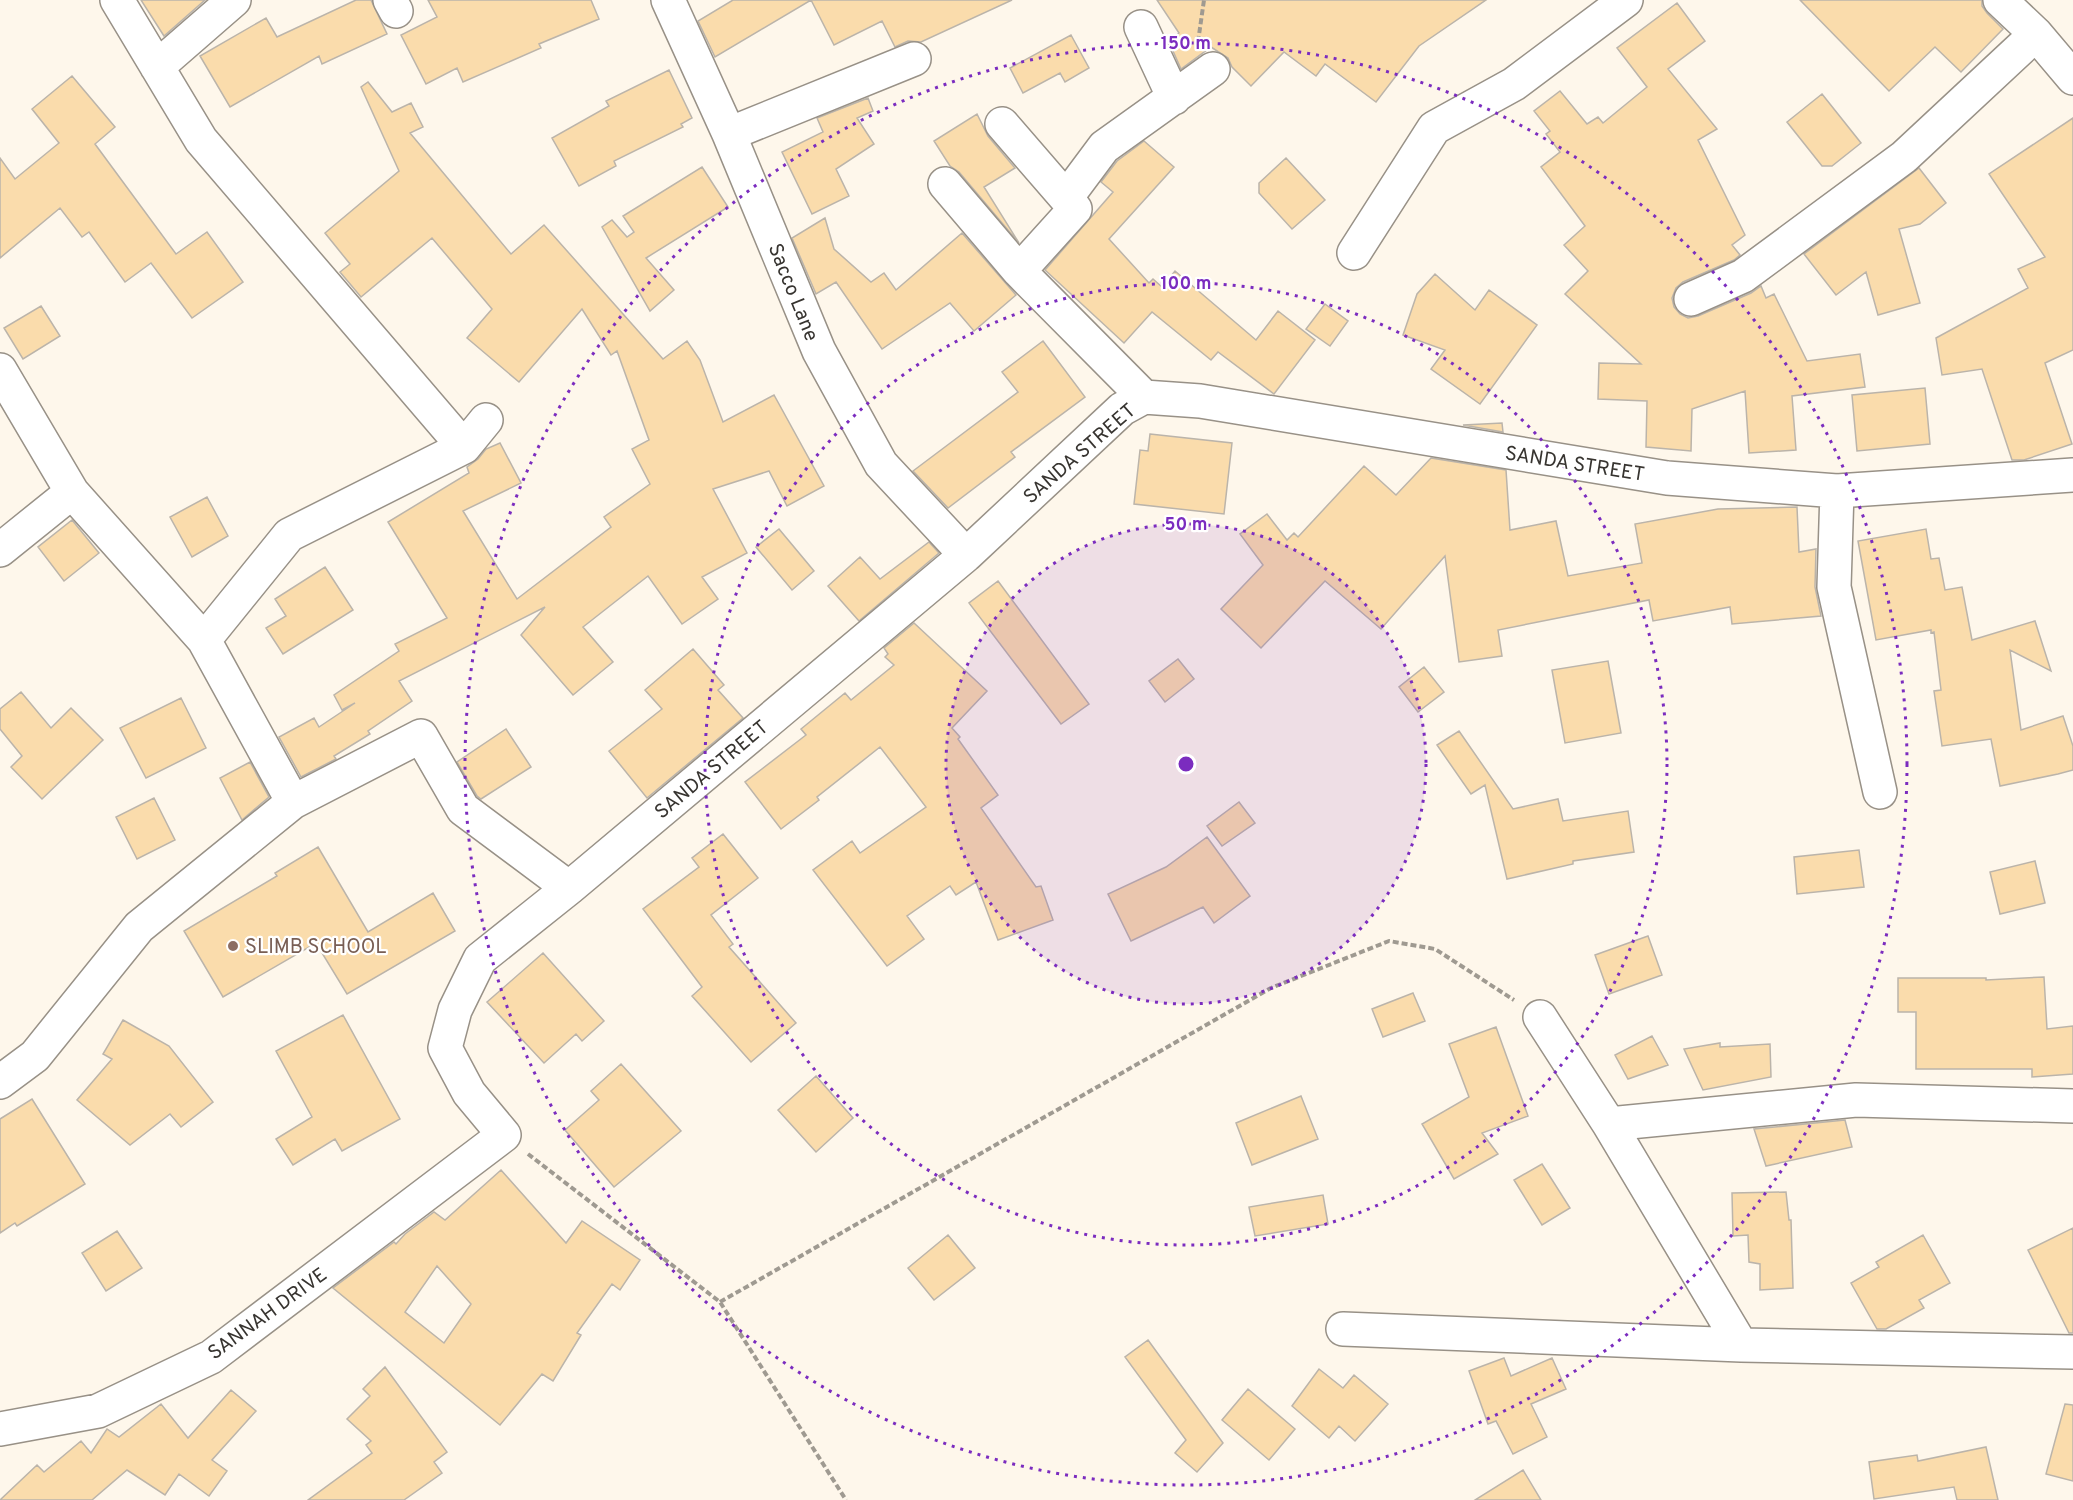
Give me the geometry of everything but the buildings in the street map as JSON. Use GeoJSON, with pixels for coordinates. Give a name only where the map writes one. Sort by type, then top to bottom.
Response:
{"type":"FeatureCollection","features":[{"type":"Feature","properties":{"kind":"street"},"geometry":{"type":"LineString","coordinates":[[117,0],[201,140],[464,447]]}},
{"type":"Feature","properties":{"kind":"street"},"geometry":{"type":"LineString","coordinates":[[157,67],[234,0]]}},
{"type":"Feature","properties":{"kind":"street","name":"Sacco Lane"},"geometry":{"type":"LineString","coordinates":[[668,0],[729,134],[819,351],[881,464],[966,555]]}},
{"type":"Feature","properties":{"kind":"street"},"geometry":{"type":"LineString","coordinates":[[1354,253],[1434,128],[1514,84],[1626,0]]}},
{"type":"Feature","properties":{"kind":"street"},"geometry":{"type":"LineString","coordinates":[[2000,0],[2036,34],[2073,78]]}},
{"type":"Feature","properties":{"kind":"street"},"geometry":{"type":"LineString","coordinates":[[1141,27],[1174,98]]}},
{"type":"Feature","properties":{"kind":"street"},"geometry":{"type":"LineString","coordinates":[[1691,299],[1743,276],[1904,157],[2036,34]]}},
{"type":"Feature","properties":{"kind":"street"},"geometry":{"type":"LineString","coordinates":[[729,134],[914,59]]}},
{"type":"Feature","properties":{"kind":"street"},"geometry":{"type":"LineString","coordinates":[[1066,198],[1104,147],[1213,69]]}},
{"type":"Feature","properties":{"kind":"street"},"geometry":{"type":"LineString","coordinates":[[1002,124],[1075,209],[1019,271]]}},
{"type":"Feature","properties":{"kind":"street"},"geometry":{"type":"LineString","coordinates":[[945,184],[1019,271],[1144,397]]}},
{"type":"Feature","properties":{"kind":"street"},"geometry":{"type":"LineString","coordinates":[[0,370],[72,492],[204,640],[293,802]]}},
{"type":"Feature","properties":{"kind":"street","name":"SANDA STREET"},"geometry":{"type":"LineString","coordinates":[[504,1135],[469,1093],[445,1048],[455,1010],[480,959],[569,888],[966,555],[1122,409],[1144,397],[1200,401],[1667,478],[1837,491],[2073,475]]}},
{"type":"Feature","properties":{"kind":"street"},"geometry":{"type":"LineString","coordinates":[[204,640],[289,535],[464,447],[486,420]]}},
{"type":"Feature","properties":{"kind":"street"},"geometry":{"type":"LineString","coordinates":[[1837,491],[1834,587],[1880,792]]}},
{"type":"Feature","properties":{"kind":"street"},"geometry":{"type":"LineString","coordinates":[[0,550],[72,492]]}},
{"type":"Feature","properties":{"kind":"street"},"geometry":{"type":"LineString","coordinates":[[0,1082],[35,1056],[139,927],[293,802],[421,736],[463,809],[569,888]]}},
{"type":"Feature","properties":{"kind":"street"},"geometry":{"type":"LineString","coordinates":[[1540,1017],[1609,1124],[1741,1345]]}},
{"type":"Feature","properties":{"kind":"street"},"geometry":{"type":"LineString","coordinates":[[1609,1124],[1856,1100],[2073,1106]]}},
{"type":"Feature","properties":{"kind":"street","name":"SANNAH DRIVE"},"geometry":{"type":"LineString","coordinates":[[0,1429],[98,1411],[211,1357],[504,1135]]}},
{"type":"Feature","properties":{"kind":"street"},"geometry":{"type":"LineString","coordinates":[[1342,1329],[1741,1345],[2073,1352]]}},
{"type":"Feature","properties":{"kind":"path"},"geometry":{"type":"LineString","coordinates":[[720,1302],[1271,988],[1389,941],[1435,949],[1540,1017]]}},
{"type":"Feature","properties":{"kind":"path"},"geometry":{"type":"LineString","coordinates":[[504,1135],[720,1302],[846,1500]]}},
{"type":"Feature","properties":{"kind":"place","name":"SLIMB SCHOOL"},"geometry":{"type":"Point","coordinates":[233,946]}}]}
